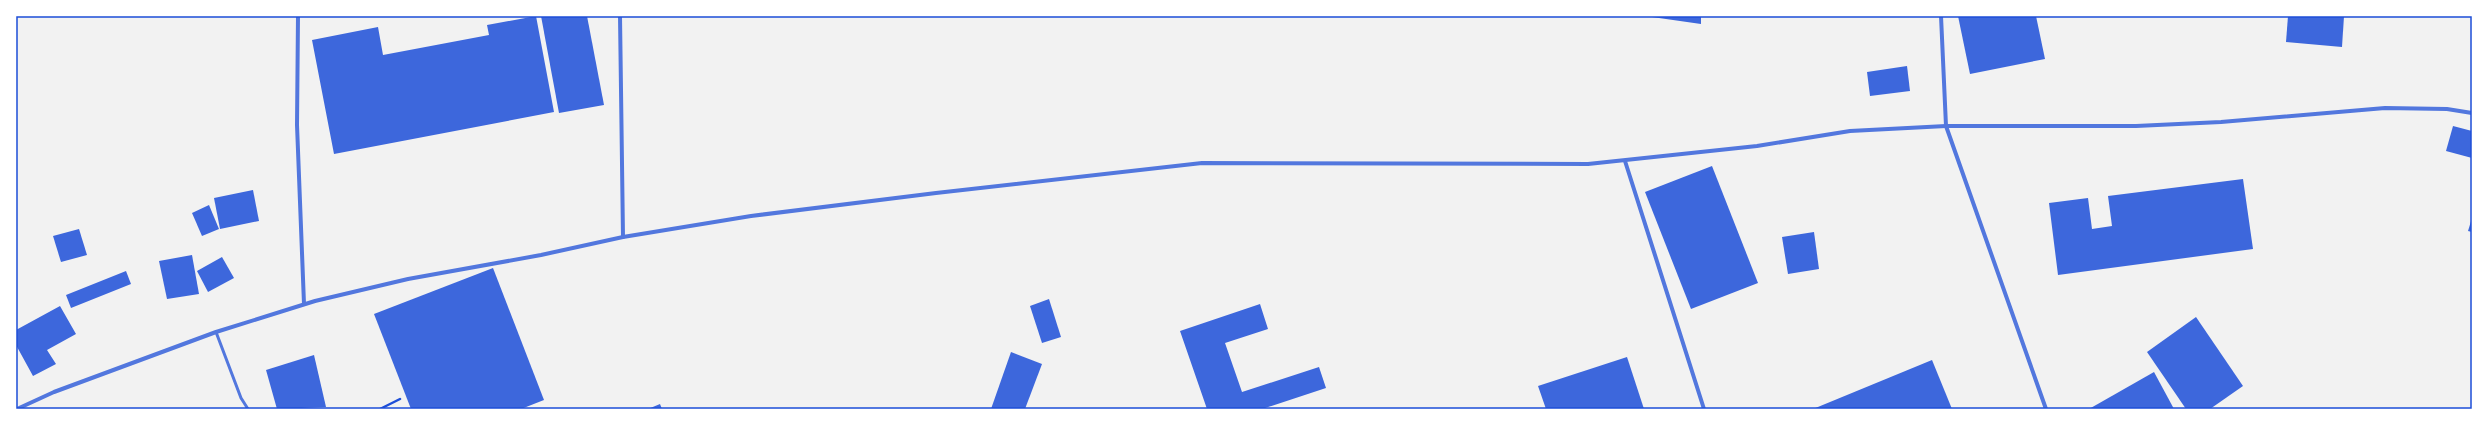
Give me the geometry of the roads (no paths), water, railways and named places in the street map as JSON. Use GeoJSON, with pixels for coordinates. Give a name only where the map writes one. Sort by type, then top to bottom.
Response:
{"type":"FeatureCollection","features":[{"type":"Feature","properties":{"kind":"street"},"geometry":{"type":"LineString","coordinates":[[298,16],[297,125],[304,304]]}},
{"type":"Feature","properties":{"kind":"street"},"geometry":{"type":"LineString","coordinates":[[620,16],[624,237]]}},
{"type":"Feature","properties":{"kind":"street"},"geometry":{"type":"LineString","coordinates":[[1941,16],[1946,126],[2046,409]]}},
{"type":"Feature","properties":{"kind":"street"},"geometry":{"type":"LineString","coordinates":[[17,409],[54,392],[216,332],[304,304],[408,279],[541,255],[624,237],[751,216],[1109,172],[1202,163],[1588,164],[1757,146],[1850,132],[1946,126],[2136,126],[2222,122],[2385,108],[2447,109],[2472,112]]}},
{"type":"Feature","properties":{"kind":"street"},"geometry":{"type":"LineString","coordinates":[[1625,161],[1704,409]]}},
{"type":"Feature","properties":{"kind":"lane"},"geometry":{"type":"LineString","coordinates":[[216,332],[241,398],[248,409]]}}]}
